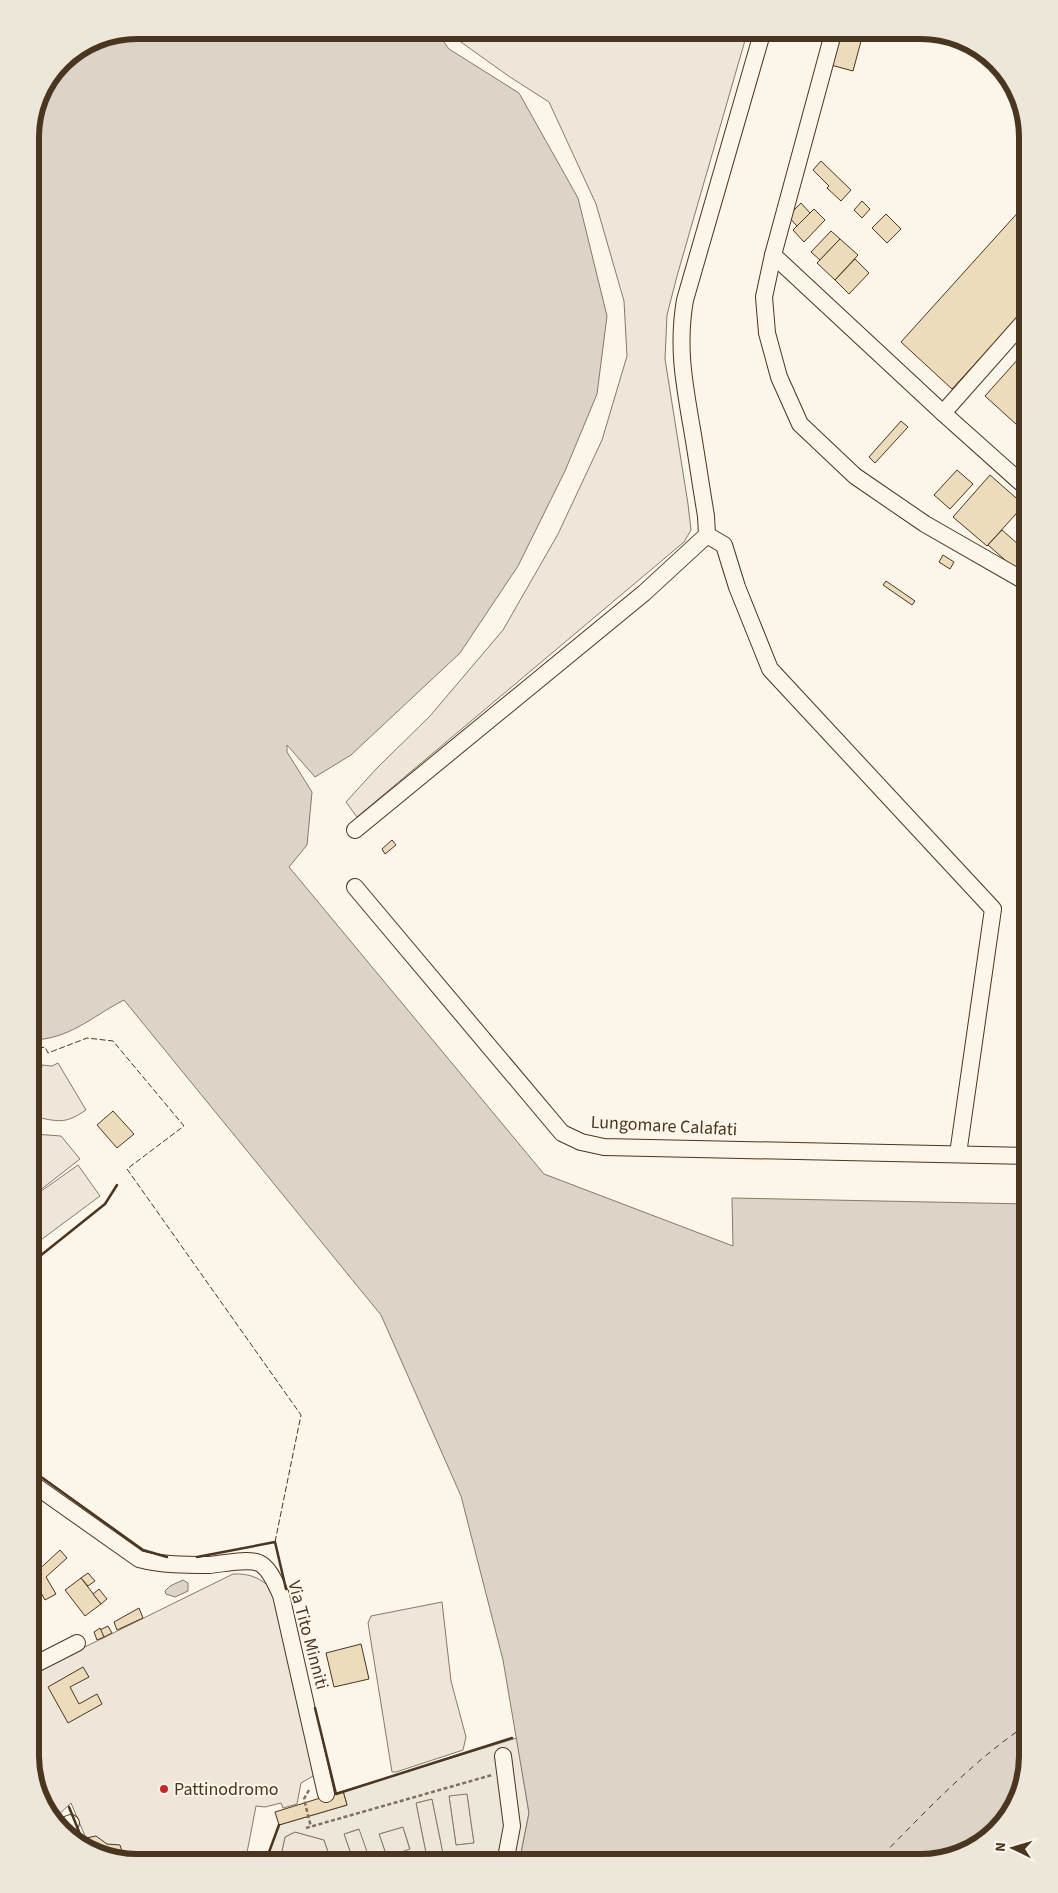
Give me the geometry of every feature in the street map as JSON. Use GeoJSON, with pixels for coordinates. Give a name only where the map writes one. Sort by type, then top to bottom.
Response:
{"type":"FeatureCollection","features":[{"type":"Feature","properties":{"kind":"street"},"geometry":{"type":"LineString","coordinates":[[707,535],[706,516],[684,382],[680,348],[681,325],[685,300],[760,39]]}},
{"type":"Feature","properties":{"kind":"street"},"geometry":{"type":"LineString","coordinates":[[832,39],[772,255],[764,297],[767,333],[779,377],[800,424],[855,476],[925,524],[1019,578]]}},
{"type":"Feature","properties":{"kind":"street"},"geometry":{"type":"LineString","coordinates":[[772,255],[1019,481]]}},
{"type":"Feature","properties":{"kind":"street"},"geometry":{"type":"LineString","coordinates":[[942,412],[1019,327]]}},
{"type":"Feature","properties":{"kind":"street"},"geometry":{"type":"LineString","coordinates":[[355,830],[636,600],[707,535]]}},
{"type":"Feature","properties":{"kind":"street"},"geometry":{"type":"LineString","coordinates":[[707,535],[724,545],[737,588],[770,668],[993,909],[958,1154]]}},
{"type":"Feature","properties":{"kind":"street","name":"Lungomare Calafati"},"geometry":{"type":"LineString","coordinates":[[355,887],[562,1133],[582,1142],[604,1147],[1019,1156]]}},
{"type":"Feature","properties":{"kind":"street","name":"Via Tito Minniti"},"geometry":{"type":"LineString","coordinates":[[39,1488],[140,1559],[160,1564],[209,1565],[248,1562],[260,1564],[273,1578],[281,1595],[326,1794]]}},
{"type":"Feature","properties":{"kind":"street"},"geometry":{"type":"LineString","coordinates":[[39,1662],[77,1643]]}},
{"type":"Feature","properties":{"kind":"street"},"geometry":{"type":"LineString","coordinates":[[504,1763],[512,1826],[507,1854]]}},
{"type":"Feature","properties":{"kind":"path"},"geometry":{"type":"LineString","coordinates":[[306,1828],[504,1763]]}},
{"type":"Feature","properties":{"kind":"shaded area"},"geometry":{"type":"Polygon","coordinates":[[[137,39],[442,39],[449,49],[519,93],[578,198],[607,316],[597,394],[565,471],[518,566],[460,653],[351,755],[315,777],[287,745],[287,752],[312,792],[307,845],[289,867],[544,1174],[733,1246],[732,1198],[1019,1204],[1019,1756],[1016,1782],[1012,1794],[995,1821],[988,1823],[988,1828],[976,1838],[959,1847],[947,1851],[921,1854],[521,1854],[529,1813],[503,1660],[461,1496],[381,1315],[124,1000],[68,1032],[39,1039],[39,130],[44,105],[55,82],[67,67],[82,55],[111,42],[137,39]]]}},
{"type":"Feature","properties":{"kind":"shaded area"},"geometry":{"type":"Polygon","coordinates":[[[457,39],[745,39],[667,315],[665,359],[691,530],[684,542],[357,817],[346,802],[377,768],[430,716],[503,630],[558,534],[602,440],[627,356],[624,301],[596,204],[549,102],[457,39]]]}},
{"type":"Feature","properties":{"kind":"shaded area"},"geometry":{"type":"Polygon","coordinates":[[[58,1063],[86,1110],[66,1120],[39,1118],[39,1084],[42,1065],[52,1066],[58,1063]]]}},
{"type":"Feature","properties":{"kind":"shaded area"},"geometry":{"type":"Polygon","coordinates":[[[39,1134],[61,1136],[80,1159],[39,1191],[39,1134]]]}},
{"type":"Feature","properties":{"kind":"shaded area"},"geometry":{"type":"Polygon","coordinates":[[[78,1165],[100,1196],[39,1241],[39,1193],[78,1165]]]}},
{"type":"Feature","properties":{"kind":"shaded area"},"geometry":{"type":"Polygon","coordinates":[[[233,1574],[251,1576],[266,1584],[275,1593],[314,1769],[313,1776],[301,1783],[297,1804],[283,1808],[281,1803],[265,1807],[256,1806],[247,1854],[130,1854],[105,1849],[87,1841],[71,1803],[58,1815],[45,1791],[39,1763],[39,1670],[233,1574]]]}},
{"type":"Feature","properties":{"kind":"shaded area"},"geometry":{"type":"Polygon","coordinates":[[[183,1580],[188,1583],[188,1591],[175,1597],[166,1594],[165,1591],[170,1586],[183,1580]]]}},
{"type":"Feature","properties":{"kind":"shaded area"},"geometry":{"type":"Polygon","coordinates":[[[442,1602],[451,1681],[466,1737],[463,1750],[392,1772],[368,1623],[371,1616],[442,1602]]]}},
{"type":"Feature","properties":{"kind":"shaded area"},"geometry":{"type":"Polygon","coordinates":[[[517,1738],[529,1813],[521,1854],[443,1854],[432,1799],[416,1803],[426,1854],[396,1854],[410,1849],[403,1827],[379,1834],[386,1854],[368,1854],[359,1829],[344,1834],[351,1854],[329,1854],[324,1840],[295,1832],[285,1837],[282,1851],[286,1854],[268,1854],[279,1825],[347,1805],[343,1791],[517,1738]],[[467,1794],[449,1796],[456,1845],[474,1843],[467,1794]]]}},
{"type":"Feature","properties":{"kind":"shaded area"},"geometry":{"type":"Polygon","coordinates":[[[467,1793],[474,1843],[456,1845],[449,1796],[467,1793]]]}},
{"type":"Feature","properties":{"kind":"shaded area"},"geometry":{"type":"Polygon","coordinates":[[[432,1799],[443,1854],[426,1854],[416,1803],[432,1799]]]}},
{"type":"Feature","properties":{"kind":"shaded area"},"geometry":{"type":"Polygon","coordinates":[[[403,1827],[410,1850],[397,1854],[386,1854],[379,1834],[403,1827]]]}},
{"type":"Feature","properties":{"kind":"shaded area"},"geometry":{"type":"Polygon","coordinates":[[[360,1829],[368,1854],[351,1854],[344,1834],[360,1829]]]}},
{"type":"Feature","properties":{"kind":"shaded area"},"geometry":{"type":"Polygon","coordinates":[[[295,1832],[324,1840],[329,1854],[286,1854],[282,1851],[285,1837],[295,1832]]]}},
{"type":"Feature","properties":{"kind":"building"},"geometry":{"type":"Polygon","coordinates":[[[838,39],[862,39],[853,71],[831,65],[838,39]]]}},
{"type":"Feature","properties":{"kind":"building"},"geometry":{"type":"Polygon","coordinates":[[[821,161],[851,190],[841,201],[827,188],[829,186],[813,170],[821,161]]]}},
{"type":"Feature","properties":{"kind":"building"},"geometry":{"type":"Polygon","coordinates":[[[862,201],[870,209],[862,218],[854,210],[862,201]]]}},
{"type":"Feature","properties":{"kind":"building"},"geometry":{"type":"Polygon","coordinates":[[[801,203],[810,213],[797,226],[788,216],[801,203]]]}},
{"type":"Feature","properties":{"kind":"building"},"geometry":{"type":"Polygon","coordinates":[[[814,209],[825,220],[804,242],[793,230],[814,209]]]}},
{"type":"Feature","properties":{"kind":"building"},"geometry":{"type":"Polygon","coordinates":[[[1019,211],[1019,316],[952,389],[901,342],[1019,211]]]}},
{"type":"Feature","properties":{"kind":"building"},"geometry":{"type":"Polygon","coordinates":[[[886,214],[901,229],[887,243],[872,228],[886,214]]]}},
{"type":"Feature","properties":{"kind":"building"},"geometry":{"type":"Polygon","coordinates":[[[831,231],[840,239],[820,260],[811,252],[831,231]]]}},
{"type":"Feature","properties":{"kind":"building"},"geometry":{"type":"Polygon","coordinates":[[[840,239],[858,255],[835,280],[817,263],[840,239]]]}},
{"type":"Feature","properties":{"kind":"building"},"geometry":{"type":"Polygon","coordinates":[[[855,259],[869,273],[849,294],[835,280],[855,259]]]}},
{"type":"Feature","properties":{"kind":"building"},"geometry":{"type":"Polygon","coordinates":[[[1019,358],[1019,427],[985,396],[1019,358]]]}},
{"type":"Feature","properties":{"kind":"building"},"geometry":{"type":"Polygon","coordinates":[[[901,421],[908,427],[875,463],[869,457],[901,421]]]}},
{"type":"Feature","properties":{"kind":"building"},"geometry":{"type":"Polygon","coordinates":[[[957,470],[973,484],[950,509],[934,495],[957,470]]]}},
{"type":"Feature","properties":{"kind":"building"},"geometry":{"type":"Polygon","coordinates":[[[990,475],[1019,501],[1019,511],[987,546],[953,517],[990,475]]]}},
{"type":"Feature","properties":{"kind":"building"},"geometry":{"type":"Polygon","coordinates":[[[1002,530],[1019,545],[1019,572],[988,545],[1002,530]]]}},
{"type":"Feature","properties":{"kind":"building"},"geometry":{"type":"Polygon","coordinates":[[[943,555],[954,562],[950,569],[939,562],[943,555]]]}},
{"type":"Feature","properties":{"kind":"building"},"geometry":{"type":"Polygon","coordinates":[[[886,581],[915,601],[912,605],[883,585],[886,581]]]}},
{"type":"Feature","properties":{"kind":"building"},"geometry":{"type":"Polygon","coordinates":[[[392,840],[396,845],[385,854],[382,849],[392,840]]]}},
{"type":"Feature","properties":{"kind":"building"},"geometry":{"type":"Polygon","coordinates":[[[113,1111],[134,1134],[117,1148],[97,1125],[113,1111]]]}},
{"type":"Feature","properties":{"kind":"building"},"geometry":{"type":"Polygon","coordinates":[[[60,1550],[67,1558],[46,1577],[56,1594],[45,1600],[39,1589],[39,1570],[60,1550]]]}},
{"type":"Feature","properties":{"kind":"building"},"geometry":{"type":"Polygon","coordinates":[[[88,1573],[95,1581],[88,1586],[81,1578],[88,1573]]]}},
{"type":"Feature","properties":{"kind":"building"},"geometry":{"type":"Polygon","coordinates":[[[81,1578],[101,1604],[85,1616],[65,1590],[81,1578]]]}},
{"type":"Feature","properties":{"kind":"building"},"geometry":{"type":"Polygon","coordinates":[[[99,1589],[107,1599],[101,1604],[93,1594],[99,1589]]]}},
{"type":"Feature","properties":{"kind":"building"},"geometry":{"type":"Polygon","coordinates":[[[139,1608],[143,1618],[117,1630],[114,1622],[139,1608]]]}},
{"type":"Feature","properties":{"kind":"building"},"geometry":{"type":"Polygon","coordinates":[[[108,1626],[112,1633],[104,1637],[100,1630],[108,1626]]]}},
{"type":"Feature","properties":{"kind":"building"},"geometry":{"type":"Polygon","coordinates":[[[100,1628],[104,1637],[97,1640],[94,1632],[100,1628]]]}},
{"type":"Feature","properties":{"kind":"building"},"geometry":{"type":"Polygon","coordinates":[[[361,1644],[369,1679],[334,1687],[326,1653],[361,1644]]]}},
{"type":"Feature","properties":{"kind":"building"},"geometry":{"type":"Polygon","coordinates":[[[83,1667],[89,1677],[70,1687],[79,1704],[97,1694],[102,1704],[68,1723],[48,1687],[83,1667]]]}},
{"type":"Feature","properties":{"kind":"building"},"geometry":{"type":"Polygon","coordinates":[[[343,1791],[347,1805],[279,1825],[275,1812],[343,1791]]]}},
{"type":"Feature","properties":{"kind":"building"},"geometry":{"type":"Polygon","coordinates":[[[96,1836],[107,1844],[120,1845],[122,1851],[105,1849],[87,1841],[86,1838],[96,1836]]]}},
{"type":"Feature","properties":{"kind":"ferry route"},"geometry":{"type":"LineString","coordinates":[[884,1854],[967,1772],[1019,1730]]}},
{"type":"Feature","properties":{"kind":"fence"},"geometry":{"type":"LineString","coordinates":[[39,1048],[45,1047],[48,1053],[87,1038],[113,1041],[184,1126],[127,1169],[301,1415],[275,1542]]}},
{"type":"Feature","properties":{"kind":"wall"},"geometry":{"type":"LineString","coordinates":[[39,1257],[105,1204],[117,1185]]}},
{"type":"Feature","properties":{"kind":"wall"},"geometry":{"type":"LineString","coordinates":[[39,1475],[143,1550],[167,1557]]}},
{"type":"Feature","properties":{"kind":"wall"},"geometry":{"type":"LineString","coordinates":[[197,1557],[275,1542],[286,1589]]}},
{"type":"Feature","properties":{"kind":"wall"},"geometry":{"type":"LineString","coordinates":[[315,1708],[336,1794],[512,1738]]}},
{"type":"Feature","properties":{"kind":"wall"},"geometry":{"type":"LineString","coordinates":[[69,1807],[81,1838]]}},
{"type":"Feature","properties":{"kind":"wall"},"geometry":{"type":"LineString","coordinates":[[268,1854],[279,1825]]}},
{"type":"Feature","properties":{"kind":"place","name":"Pattinodromo"},"geometry":{"type":"Point","coordinates":[164,1789]}}]}
